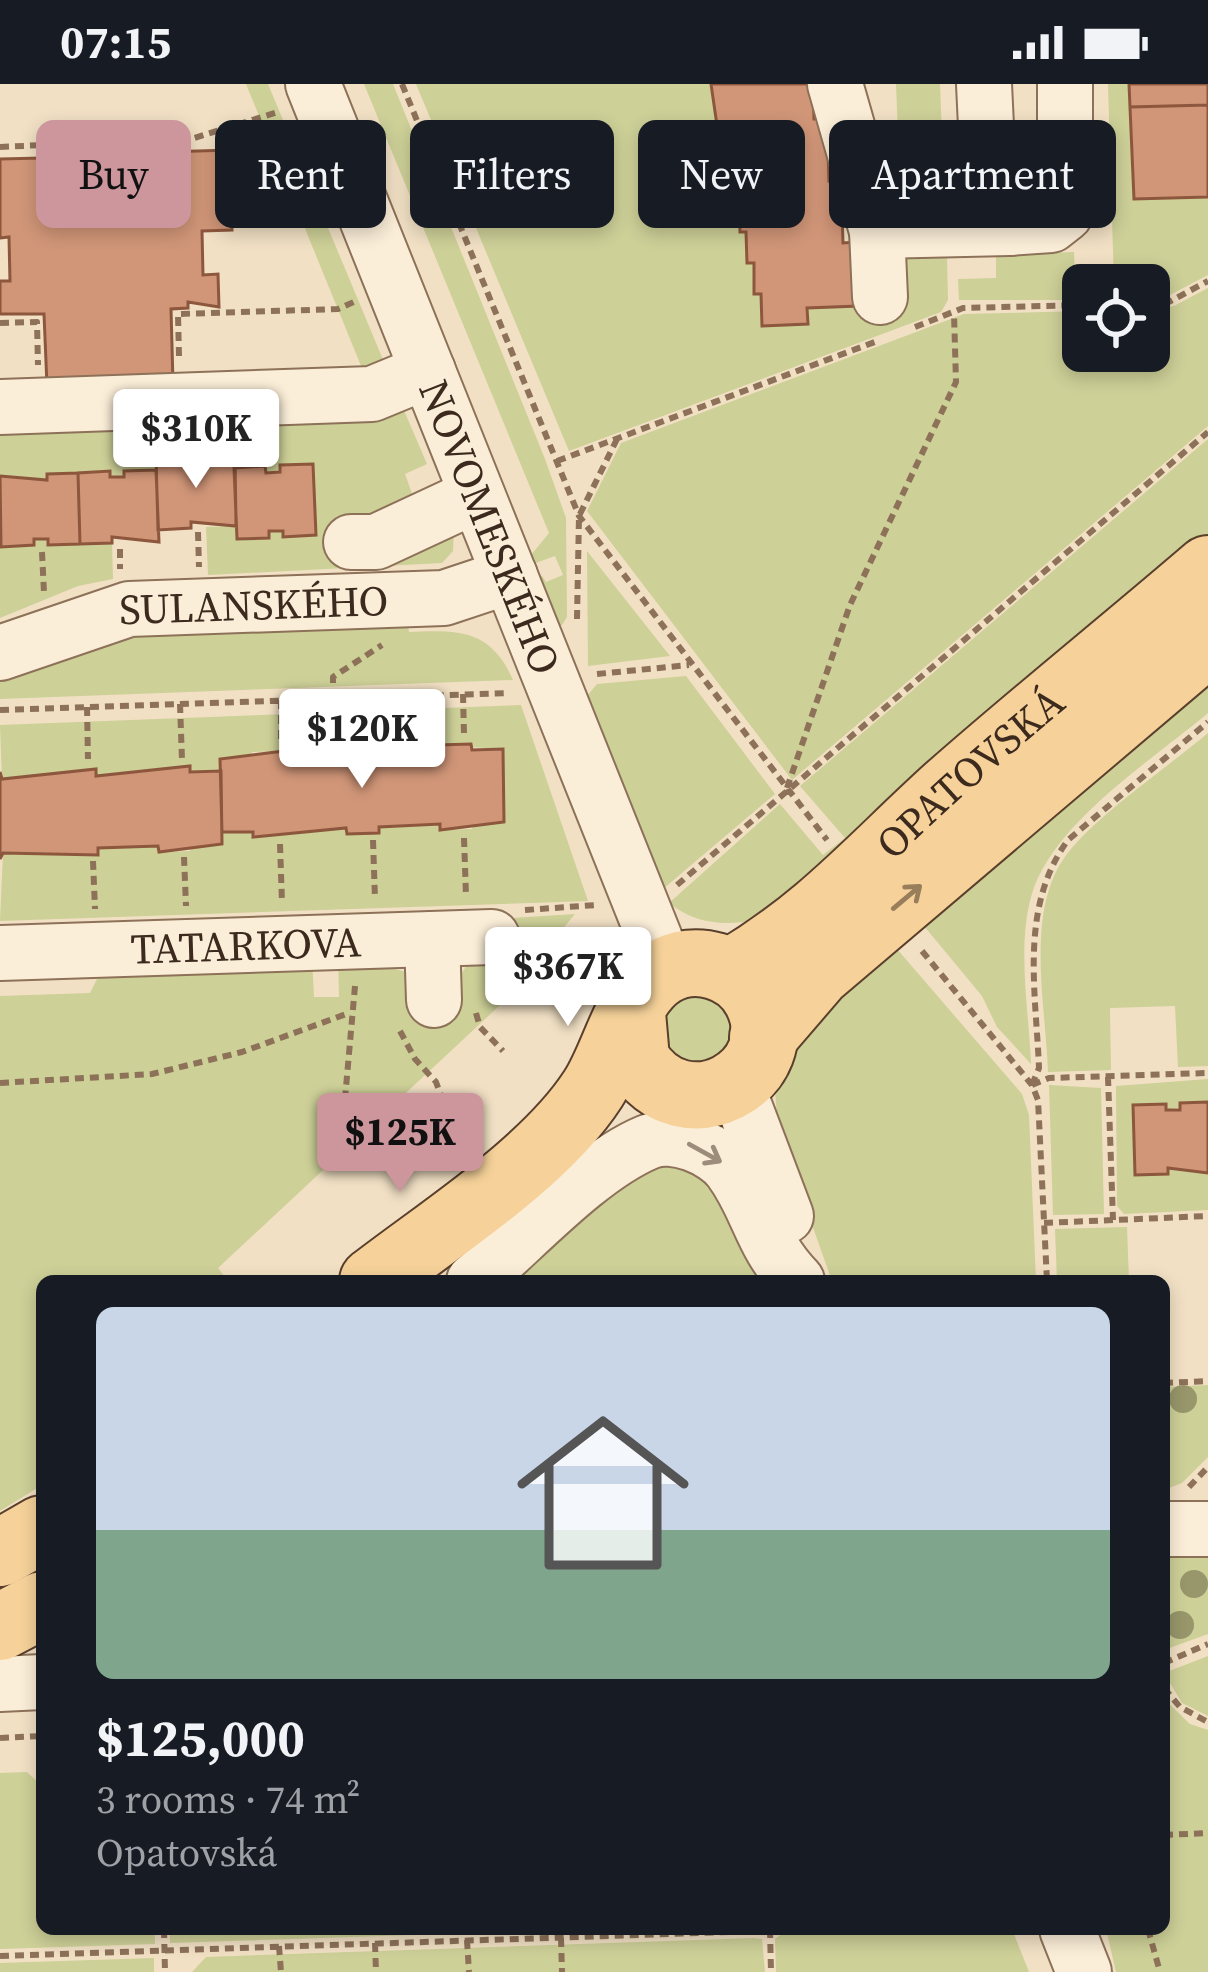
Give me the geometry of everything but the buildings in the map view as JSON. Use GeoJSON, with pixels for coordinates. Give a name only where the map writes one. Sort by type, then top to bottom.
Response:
{"type":"FeatureCollection","features":[{"type":"Feature","properties":{"kind":"main road","name":"OPATOVSKÁ"},"geometry":{"type":"LineString","coordinates":[[677,985],[786,940],[855,884],[946,792],[1208,569]]}},
{"type":"Feature","properties":{"kind":"main road","name":"OPATOVSKÁ"},"geometry":{"type":"LineString","coordinates":[[750,1060],[818,973],[1208,642]]}},
{"type":"Feature","properties":{"kind":"main road"},"geometry":{"type":"LineString","coordinates":[[677,985],[757,1000],[750,1060],[704,1096],[670,1091],[636,1059],[630,1036],[677,985]]}},
{"type":"Feature","properties":{"kind":"main road"},"geometry":{"type":"LineString","coordinates":[[380,1275],[563,1126],[677,985]]}},
{"type":"Feature","properties":{"kind":"main road"},"geometry":{"type":"LineString","coordinates":[[450,1275],[630,1114],[670,1091]]}},
{"type":"Feature","properties":{"kind":"main road"},"geometry":{"type":"LineString","coordinates":[[0,1553],[36,1532]]}},
{"type":"Feature","properties":{"kind":"main road"},"geometry":{"type":"LineString","coordinates":[[0,1627],[36,1608]]}},
{"type":"Feature","properties":{"kind":"street"},"geometry":{"type":"LineString","coordinates":[[835,84],[878,231],[880,297]]}},
{"type":"Feature","properties":{"kind":"street"},"geometry":{"type":"LineString","coordinates":[[984,84],[986,120]]}},
{"type":"Feature","properties":{"kind":"street"},"geometry":{"type":"LineString","coordinates":[[1065,84],[1066,120]]}},
{"type":"Feature","properties":{"kind":"street","name":"NOVOMESKÉHO"},"geometry":{"type":"LineString","coordinates":[[294,96],[428,371],[553,683],[622,910],[677,985]]}},
{"type":"Feature","properties":{"kind":"street"},"geometry":{"type":"LineString","coordinates":[[878,231],[1009,228]]}},
{"type":"Feature","properties":{"kind":"street"},"geometry":{"type":"LineString","coordinates":[[20,406],[372,394],[428,371]]}},
{"type":"Feature","properties":{"kind":"street"},"geometry":{"type":"LineString","coordinates":[[351,542],[376,542],[477,495]]}},
{"type":"Feature","properties":{"kind":"street","name":"SULANSKÉHO"},"geometry":{"type":"LineString","coordinates":[[0,653],[129,609],[444,598],[510,576]]}},
{"type":"Feature","properties":{"kind":"street"},"geometry":{"type":"LineString","coordinates":[[434,1000],[464,929]]}},
{"type":"Feature","properties":{"kind":"street","name":"TATARKOVA"},"geometry":{"type":"LineString","coordinates":[[0,953],[464,929]]}},
{"type":"Feature","properties":{"kind":"street"},"geometry":{"type":"LineString","coordinates":[[750,1060],[806,1275]]}},
{"type":"Feature","properties":{"kind":"street"},"geometry":{"type":"LineString","coordinates":[[481,1275],[605,1168],[650,1140],[668,1138],[701,1149],[730,1169],[771,1254],[791,1275]]}},
{"type":"Feature","properties":{"kind":"street"},"geometry":{"type":"LineString","coordinates":[[1170,1529],[1208,1529]]}},
{"type":"Feature","properties":{"kind":"street"},"geometry":{"type":"LineString","coordinates":[[0,1684],[36,1682]]}},
{"type":"Feature","properties":{"kind":"street"},"geometry":{"type":"LineString","coordinates":[[1069,1935],[1084,1972]]}},
{"type":"Feature","properties":{"kind":"path"},"geometry":{"type":"LineString","coordinates":[[402,84],[579,516],[786,791],[834,847]]}},
{"type":"Feature","properties":{"kind":"path"},"geometry":{"type":"LineString","coordinates":[[0,147],[194,138],[260,118]]}},
{"type":"Feature","properties":{"kind":"path"},"geometry":{"type":"LineString","coordinates":[[1170,301],[1208,281]]}},
{"type":"Feature","properties":{"kind":"path"},"geometry":{"type":"LineString","coordinates":[[557,461],[954,312],[1062,306]]}},
{"type":"Feature","properties":{"kind":"path"},"geometry":{"type":"LineString","coordinates":[[180,400],[178,314],[338,309]]}},
{"type":"Feature","properties":{"kind":"path"},"geometry":{"type":"LineString","coordinates":[[786,791],[850,605],[956,382],[954,312]]}},
{"type":"Feature","properties":{"kind":"path"},"geometry":{"type":"LineString","coordinates":[[0,323],[37,322],[20,406]]}},
{"type":"Feature","properties":{"kind":"path"},"geometry":{"type":"LineString","coordinates":[[538,910],[598,904],[622,910],[669,892],[1208,432]]}},
{"type":"Feature","properties":{"kind":"path"},"geometry":{"type":"LineString","coordinates":[[553,683],[577,636],[579,516],[616,439]]}},
{"type":"Feature","properties":{"kind":"path"},"geometry":{"type":"LineString","coordinates":[[198,532],[200,582]]}},
{"type":"Feature","properties":{"kind":"path"},"geometry":{"type":"LineString","coordinates":[[42,552],[44,608]]}},
{"type":"Feature","properties":{"kind":"path"},"geometry":{"type":"LineString","coordinates":[[333,698],[333,677],[397,634]]}},
{"type":"Feature","properties":{"kind":"path"},"geometry":{"type":"LineString","coordinates":[[0,710],[524,692],[553,683],[689,665]]}},
{"type":"Feature","properties":{"kind":"path"},"geometry":{"type":"LineString","coordinates":[[464,694],[464,735]]}},
{"type":"Feature","properties":{"kind":"path"},"geometry":{"type":"LineString","coordinates":[[369,697],[370,739]]}},
{"type":"Feature","properties":{"kind":"path"},"geometry":{"type":"LineString","coordinates":[[280,700],[281,745]]}},
{"type":"Feature","properties":{"kind":"path"},"geometry":{"type":"LineString","coordinates":[[180,704],[182,760]]}},
{"type":"Feature","properties":{"kind":"path"},"geometry":{"type":"LineString","coordinates":[[87,707],[88,759]]}},
{"type":"Feature","properties":{"kind":"path"},"geometry":{"type":"LineString","coordinates":[[1032,1085],[1040,1068],[1034,934],[1051,865],[1069,840],[1208,722]]}},
{"type":"Feature","properties":{"kind":"path"},"geometry":{"type":"LineString","coordinates":[[464,838],[464,929]]}},
{"type":"Feature","properties":{"kind":"path"},"geometry":{"type":"LineString","coordinates":[[373,840],[376,915]]}},
{"type":"Feature","properties":{"kind":"path"},"geometry":{"type":"LineString","coordinates":[[280,844],[283,918]]}},
{"type":"Feature","properties":{"kind":"path"},"geometry":{"type":"LineString","coordinates":[[184,857],[187,922]]}},
{"type":"Feature","properties":{"kind":"path"},"geometry":{"type":"LineString","coordinates":[[93,861],[96,925]]}},
{"type":"Feature","properties":{"kind":"path"},"geometry":{"type":"LineString","coordinates":[[908,934],[1032,1085],[1038,1100],[1047,1275]]}},
{"type":"Feature","properties":{"kind":"path"},"geometry":{"type":"LineString","coordinates":[[357,977],[349,1013],[344,1121],[382,1162]]}},
{"type":"Feature","properties":{"kind":"path"},"geometry":{"type":"LineString","coordinates":[[0,1083],[152,1075],[242,1052],[349,1013]]}},
{"type":"Feature","properties":{"kind":"path"},"geometry":{"type":"LineString","coordinates":[[1032,1085],[1048,1078],[1208,1073]]}},
{"type":"Feature","properties":{"kind":"path"},"geometry":{"type":"LineString","coordinates":[[1108,1077],[1113,1220]]}},
{"type":"Feature","properties":{"kind":"path"},"geometry":{"type":"LineString","coordinates":[[464,1160],[482,1145]]}},
{"type":"Feature","properties":{"kind":"path"},"geometry":{"type":"LineString","coordinates":[[1045,1223],[1208,1216]]}},
{"type":"Feature","properties":{"kind":"path"},"geometry":{"type":"LineString","coordinates":[[1170,1382],[1208,1381]]}},
{"type":"Feature","properties":{"kind":"path"},"geometry":{"type":"LineString","coordinates":[[1170,1661],[1208,1645]]}},
{"type":"Feature","properties":{"kind":"path"},"geometry":{"type":"LineString","coordinates":[[1170,1696],[1180,1708],[1208,1722]]}},
{"type":"Feature","properties":{"kind":"path"},"geometry":{"type":"LineString","coordinates":[[0,1738],[36,1736]]}},
{"type":"Feature","properties":{"kind":"path"},"geometry":{"type":"LineString","coordinates":[[1170,1834],[1208,1833]]}},
{"type":"Feature","properties":{"kind":"path"},"geometry":{"type":"LineString","coordinates":[[164,1935],[165,1972]]}},
{"type":"Feature","properties":{"kind":"path"},"geometry":{"type":"LineString","coordinates":[[0,1957],[642,1935]]}},
{"type":"Feature","properties":{"kind":"path"},"geometry":{"type":"LineString","coordinates":[[770,1935],[771,1972]]}},
{"type":"Feature","properties":{"kind":"path"},"geometry":{"type":"LineString","coordinates":[[1150,1935],[1160,1972]]}},
{"type":"Feature","properties":{"kind":"path"},"geometry":{"type":"LineString","coordinates":[[561,1938],[562,1972]]}},
{"type":"Feature","properties":{"kind":"path"},"geometry":{"type":"LineString","coordinates":[[467,1940],[469,1972]]}},
{"type":"Feature","properties":{"kind":"path"},"geometry":{"type":"LineString","coordinates":[[376,1943],[376,1972]]}},
{"type":"Feature","properties":{"kind":"path"},"geometry":{"type":"LineString","coordinates":[[280,1946],[280,1972]]}},
{"type":"Feature","properties":{"kind":"green space"},"geometry":{"type":"Polygon","coordinates":[[[246,84],[268,84],[283,120],[261,120],[246,84]]]}},
{"type":"Feature","properties":{"kind":"green space"},"geometry":{"type":"Polygon","coordinates":[[[364,84],[393,84],[410,126],[410,196],[386,137],[386,120],[379,120],[364,84]]]}},
{"type":"Feature","properties":{"kind":"green space"},"geometry":{"type":"Polygon","coordinates":[[[416,84],[711,84],[716,120],[638,120],[638,228],[740,228],[746,232],[747,263],[754,263],[754,294],[761,294],[762,325],[807,324],[807,308],[858,306],[902,245],[947,256],[948,300],[941,312],[569,451],[476,228],[614,228],[614,120],[431,120],[416,84]]]}},
{"type":"Feature","properties":{"kind":"green space"},"geometry":{"type":"Polygon","coordinates":[[[896,84],[940,84],[941,120],[897,120],[896,84]]]}},
{"type":"Feature","properties":{"kind":"green space"},"geometry":{"type":"Polygon","coordinates":[[[1108,84],[1129,84],[1134,199],[1208,197],[1208,275],[1170,295],[1170,264],[1113,264],[1116,120],[1109,120],[1108,84]]]}},
{"type":"Feature","properties":{"kind":"green space"},"geometry":{"type":"Polygon","coordinates":[[[305,228],[328,228],[389,374],[368,383],[305,228]]]}},
{"type":"Feature","properties":{"kind":"green space"},"geometry":{"type":"Polygon","coordinates":[[[423,228],[451,228],[566,518],[567,617],[555,626],[535,579],[542,576],[546,582],[563,575],[555,556],[530,565],[527,560],[549,533],[423,228]]]}},
{"type":"Feature","properties":{"kind":"green space"},"geometry":{"type":"Polygon","coordinates":[[[1074,252],[1074,264],[1062,264],[1062,300],[959,300],[958,279],[996,278],[996,255],[1074,252]]]}},
{"type":"Feature","properties":{"kind":"green space"},"geometry":{"type":"Polygon","coordinates":[[[1208,288],[1208,426],[792,780],[587,511],[621,443],[964,314],[1062,312],[1062,372],[1170,372],[1170,306],[1208,288]]]}},
{"type":"Feature","properties":{"kind":"green space"},"geometry":{"type":"Polygon","coordinates":[[[397,394],[427,464],[405,474],[415,502],[454,531],[453,551],[442,563],[208,575],[206,527],[236,526],[238,539],[269,538],[269,531],[283,531],[284,537],[316,535],[313,464],[281,465],[280,472],[266,473],[265,466],[234,468],[235,454],[204,455],[203,462],[189,462],[188,456],[157,457],[156,470],[125,471],[124,477],[110,477],[109,471],[48,474],[47,480],[0,476],[0,422],[397,394]]]}},
{"type":"Feature","properties":{"kind":"green space"},"geometry":{"type":"Polygon","coordinates":[[[1208,439],[1208,540],[756,920],[710,922],[669,903],[780,804],[823,855],[845,838],[800,786],[1208,439]]]}},
{"type":"Feature","properties":{"kind":"green space"},"geometry":{"type":"Polygon","coordinates":[[[0,510],[2,547],[33,545],[34,539],[48,539],[49,545],[112,543],[113,579],[78,586],[0,618],[0,510]]]}},
{"type":"Feature","properties":{"kind":"green space"},"geometry":{"type":"Polygon","coordinates":[[[587,551],[670,656],[588,666],[587,551]]]}},
{"type":"Feature","properties":{"kind":"green space"},"geometry":{"type":"Polygon","coordinates":[[[407,617],[409,632],[458,633],[483,642],[513,680],[0,699],[0,672],[76,638],[407,617]]]}},
{"type":"Feature","properties":{"kind":"green space"},"geometry":{"type":"Polygon","coordinates":[[[1208,671],[1208,713],[1081,819],[1042,870],[1031,897],[1025,937],[1031,1064],[997,1027],[982,996],[924,926],[897,949],[1022,1094],[1029,1115],[1036,1275],[830,1275],[778,1129],[775,1090],[778,1070],[822,999],[1208,671]]]}},
{"type":"Feature","properties":{"kind":"green space"},"geometry":{"type":"Polygon","coordinates":[[[686,676],[775,794],[663,889],[586,697],[597,684],[686,676]]]}},
{"type":"Feature","properties":{"kind":"green space"},"geometry":{"type":"Polygon","coordinates":[[[521,705],[588,901],[0,921],[3,853],[97,855],[98,848],[158,846],[159,852],[190,851],[191,845],[222,832],[253,832],[254,837],[346,828],[347,834],[379,833],[379,827],[440,824],[441,830],[472,829],[473,823],[504,821],[502,749],[439,745],[438,751],[377,753],[376,747],[284,757],[283,751],[252,752],[251,758],[221,771],[190,772],[189,766],[96,776],[95,769],[2,779],[0,725],[521,705]]]}},
{"type":"Feature","properties":{"kind":"green space"},"geometry":{"type":"Polygon","coordinates":[[[1208,733],[1208,1066],[1178,1067],[1175,1006],[1110,1008],[1111,1070],[1048,1072],[1041,960],[1046,903],[1054,877],[1067,854],[1096,823],[1208,733]]]}},
{"type":"Feature","properties":{"kind":"green space"},"geometry":{"type":"Polygon","coordinates":[[[575,914],[498,1007],[218,1268],[223,1275],[36,1275],[36,1489],[0,1511],[0,996],[90,993],[103,967],[312,959],[314,997],[339,997],[338,958],[457,980],[498,919],[575,914]]]}},
{"type":"Feature","properties":{"kind":"green space"},"geometry":{"type":"Polygon","coordinates":[[[699,984],[742,1028],[717,1069],[670,1063],[656,1012],[699,984]]]}},
{"type":"Feature","properties":{"kind":"green space"},"geometry":{"type":"Polygon","coordinates":[[[1208,1079],[1208,1102],[1166,1110],[1165,1104],[1133,1106],[1136,1175],[1168,1174],[1168,1168],[1208,1173],[1208,1210],[1124,1214],[1117,1206],[1116,1086],[1208,1079]]]}},
{"type":"Feature","properties":{"kind":"green space"},"geometry":{"type":"Polygon","coordinates":[[[1049,1085],[1101,1088],[1104,1214],[1053,1215],[1049,1085]]]}},
{"type":"Feature","properties":{"kind":"green space"},"geometry":{"type":"Polygon","coordinates":[[[655,1157],[702,1171],[764,1275],[502,1275],[655,1157]]]}},
{"type":"Feature","properties":{"kind":"green space"},"geometry":{"type":"Polygon","coordinates":[[[1127,1227],[1129,1275],[1057,1275],[1055,1229],[1127,1227]]]}},
{"type":"Feature","properties":{"kind":"green space"},"geometry":{"type":"Polygon","coordinates":[[[1208,1385],[1208,1457],[1182,1483],[1170,1488],[1170,1387],[1208,1385]]]}},
{"type":"Feature","properties":{"kind":"green space"},"geometry":{"type":"Polygon","coordinates":[[[1170,1542],[1208,1543],[1208,1634],[1170,1648],[1170,1542]]]}},
{"type":"Feature","properties":{"kind":"green space"},"geometry":{"type":"Polygon","coordinates":[[[1208,1656],[1208,1716],[1182,1703],[1170,1683],[1170,1671],[1208,1656]]]}},
{"type":"Feature","properties":{"kind":"green space"},"geometry":{"type":"Polygon","coordinates":[[[1170,1705],[1190,1724],[1208,1730],[1208,1972],[1116,1972],[1107,1935],[1170,1935],[1170,1705]]]}},
{"type":"Feature","properties":{"kind":"green space"},"geometry":{"type":"Polygon","coordinates":[[[27,1772],[36,1780],[36,1935],[155,1935],[155,1944],[0,1949],[0,1773],[27,1772]]]}},
{"type":"Feature","properties":{"kind":"green space"},"geometry":{"type":"Polygon","coordinates":[[[170,1935],[411,1935],[170,1943],[170,1935]]]}},
{"type":"Feature","properties":{"kind":"green space"},"geometry":{"type":"Polygon","coordinates":[[[780,1935],[1014,1935],[1029,1972],[776,1972],[775,1939],[780,1935]]]}},
{"type":"Feature","properties":{"kind":"green space"},"geometry":{"type":"Polygon","coordinates":[[[762,1939],[765,1972],[192,1972],[206,1957],[762,1939]]]}},
{"type":"Feature","properties":{"kind":"green space"},"geometry":{"type":"Polygon","coordinates":[[[154,1958],[154,1972],[0,1972],[0,1963],[154,1958]]]}}]}
